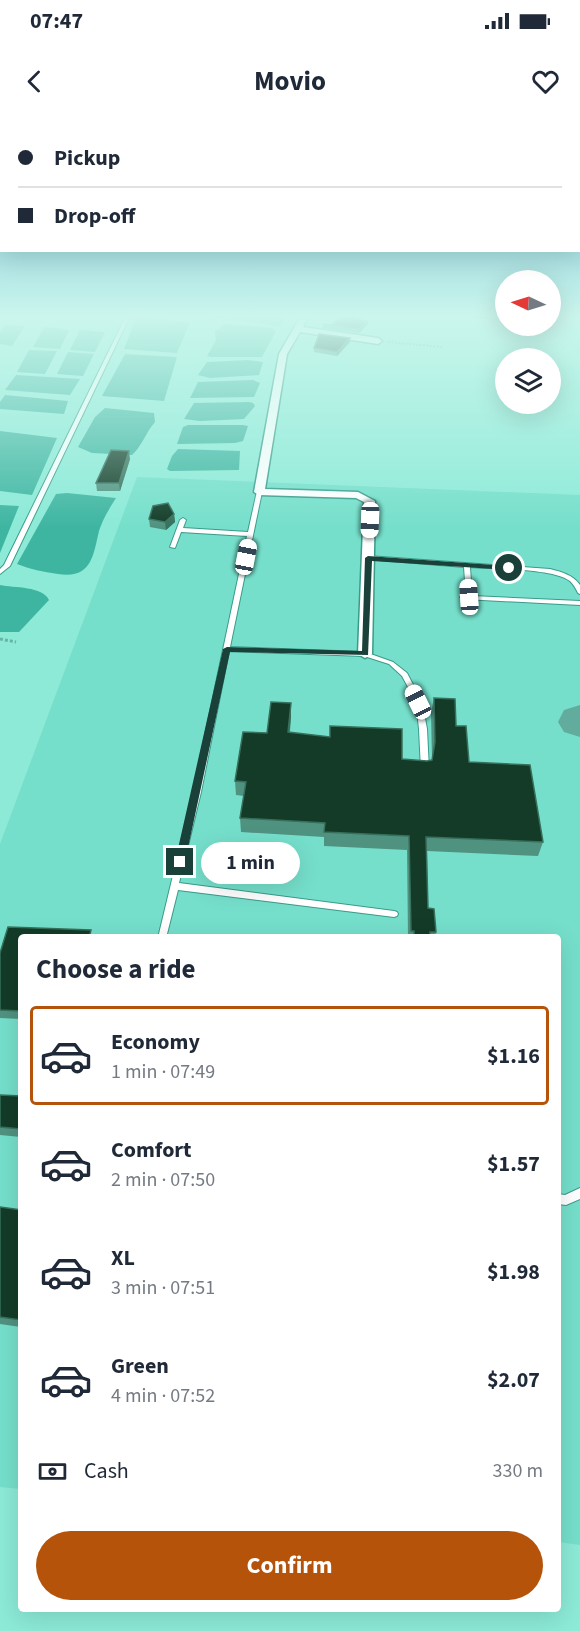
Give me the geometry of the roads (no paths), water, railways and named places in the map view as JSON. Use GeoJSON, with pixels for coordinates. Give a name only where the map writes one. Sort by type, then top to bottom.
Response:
{"type":"FeatureCollection","features":[{"type":"Feature","properties":{"kind":"street"},"geometry":{"type":"LineString","coordinates":[[277,387],[258,492],[366,497],[370,501],[365,654]]}},
{"type":"Feature","properties":{"kind":"lane"},"geometry":{"type":"LineString","coordinates":[[0,572],[7,566],[96,387]]}},
{"type":"Feature","properties":{"kind":"lane"},"geometry":{"type":"LineString","coordinates":[[163,934],[197,792],[258,492]]}},
{"type":"Feature","properties":{"kind":"lane"},"geometry":{"type":"LineString","coordinates":[[173,547],[183,520]]}},
{"type":"Feature","properties":{"kind":"lane"},"geometry":{"type":"LineString","coordinates":[[179,530],[250,534]]}},
{"type":"Feature","properties":{"kind":"lane"},"geometry":{"type":"LineString","coordinates":[[368,558],[550,571],[569,577],[579,586],[580,592]]}},
{"type":"Feature","properties":{"kind":"lane"},"geometry":{"type":"LineString","coordinates":[[467,565],[466,597],[580,603]]}},
{"type":"Feature","properties":{"kind":"lane"},"geometry":{"type":"LineString","coordinates":[[227,649],[365,654],[391,663],[405,675],[418,702],[423,729],[425,770]]}},
{"type":"Feature","properties":{"kind":"lane"},"geometry":{"type":"LineString","coordinates":[[174,886],[394,914]]}},
{"type":"Feature","properties":{"kind":"lane"},"geometry":{"type":"LineString","coordinates":[[561,1199],[566,1200],[580,1193]]}}]}
